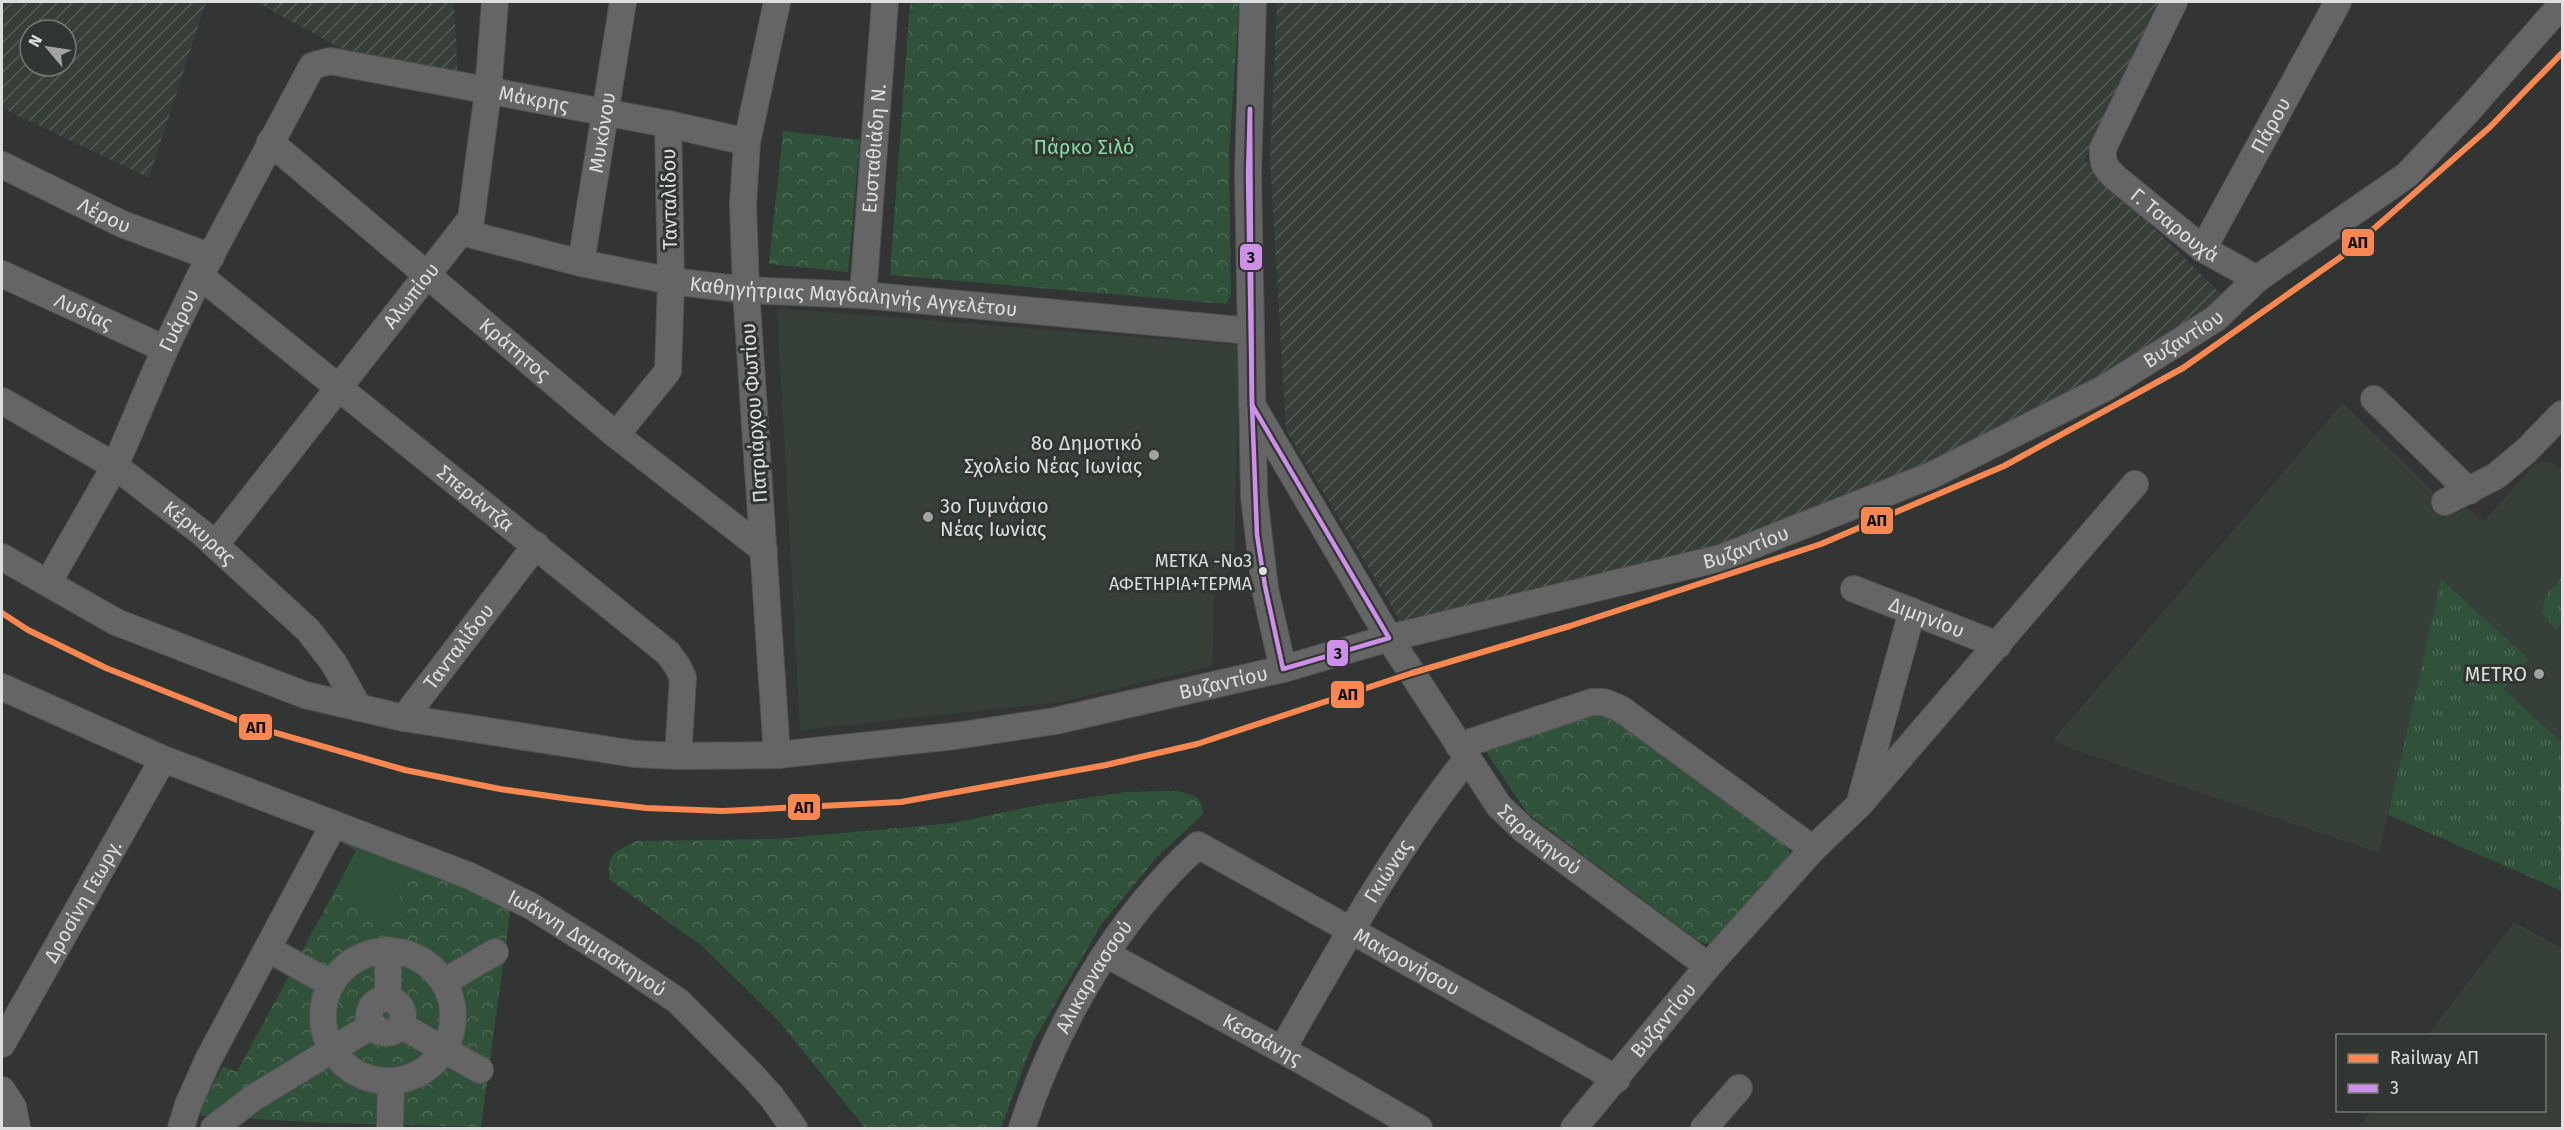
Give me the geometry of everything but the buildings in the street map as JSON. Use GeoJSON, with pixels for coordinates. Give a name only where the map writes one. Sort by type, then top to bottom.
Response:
{"type":"FeatureCollection","features":[{"type":"Feature","properties":{"kind":"street","name":"Αλωπίου"},"geometry":{"type":"LineString","coordinates":[[216,544],[429,275],[461,232],[474,210],[488,92],[495,2]]}},
{"type":"Feature","properties":{"kind":"street","name":"Μυκόνου"},"geometry":{"type":"LineString","coordinates":[[581,262],[623,2]]}},
{"type":"Feature","properties":{"kind":"street","name":"Πατριάρχου Φωτίου"},"geometry":{"type":"LineString","coordinates":[[777,2],[747,142],[743,204],[746,290],[777,755]]}},
{"type":"Feature","properties":{"kind":"street","name":"Ευσταθιάδη Ν."},"geometry":{"type":"LineString","coordinates":[[863,295],[885,2]]}},
{"type":"Feature","properties":{"kind":"street"},"geometry":{"type":"LineString","coordinates":[[1253,2],[1248,156],[1252,405],[1257,536],[1265,589],[1283,669]]}},
{"type":"Feature","properties":{"kind":"street","name":"Γ. Τσαρουχά"},"geometry":{"type":"LineString","coordinates":[[2174,2],[2103,148],[2102,160],[2105,168],[2116,178],[2203,249],[2257,279]]}},
{"type":"Feature","properties":{"kind":"street","name":"Πάρου"},"geometry":{"type":"LineString","coordinates":[[2203,249],[2338,2]]}},
{"type":"Feature","properties":{"kind":"street","name":"Βυζαντίου"},"geometry":{"type":"LineString","coordinates":[[678,756],[777,755],[955,736],[1055,721],[1283,669],[1389,639],[1721,558],[1932,475],[2105,388],[2215,319],[2257,279],[2407,175],[2467,112],[2555,5]]}},
{"type":"Feature","properties":{"kind":"street","name":"Μάκρης"},"geometry":{"type":"LineString","coordinates":[[320,62],[330,61],[668,124],[747,142]]}},
{"type":"Feature","properties":{"kind":"street","name":"Γυάρου"},"geometry":{"type":"LineString","coordinates":[[48,583],[115,466],[165,349],[270,142],[306,75],[312,66],[320,62]]}},
{"type":"Feature","properties":{"kind":"street","name":"Τανταλίδου"},"geometry":{"type":"LineString","coordinates":[[616,435],[668,371],[670,281],[668,124]]}},
{"type":"Feature","properties":{"kind":"street","name":"Κράτητος"},"geometry":{"type":"LineString","coordinates":[[270,142],[616,435],[764,550]]}},
{"type":"Feature","properties":{"kind":"street","name":"Λέρου"},"geometry":{"type":"LineString","coordinates":[[2,165],[205,267]]}},
{"type":"Feature","properties":{"kind":"street","name":"Καθηγήτριας Μαγδαληνής Αγγελέτου"},"geometry":{"type":"LineString","coordinates":[[461,232],[581,262],[670,281],[746,290],[863,295],[1251,331]]}},
{"type":"Feature","properties":{"kind":"street","name":"Σπεράντζα"},"geometry":{"type":"LineString","coordinates":[[205,267],[338,389],[536,545],[673,659],[683,678],[678,756]]}},
{"type":"Feature","properties":{"kind":"street","name":"Λυδίας"},"geometry":{"type":"LineString","coordinates":[[2,274],[165,349]]}},
{"type":"Feature","properties":{"kind":"street"},"geometry":{"type":"LineString","coordinates":[[2374,399],[2469,491]]}},
{"type":"Feature","properties":{"kind":"street","name":"Κέρκυρας"},"geometry":{"type":"LineString","coordinates":[[2,401],[115,466],[216,544],[308,630],[333,662],[359,708]]}},
{"type":"Feature","properties":{"kind":"street","name":"Σαρακηνού"},"geometry":{"type":"LineString","coordinates":[[1252,405],[1389,639],[1499,806],[1516,824],[1708,966]]}},
{"type":"Feature","properties":{"kind":"street"},"geometry":{"type":"LineString","coordinates":[[2445,502],[2504,470],[2562,414]]}},
{"type":"Feature","properties":{"kind":"street","name":"Βυζαντίου"},"geometry":{"type":"LineString","coordinates":[[1574,1128],[1617,1079],[1708,966],[1813,849],[1859,805],[2135,484]]}},
{"type":"Feature","properties":{"kind":"street","name":"Τανταλίδου"},"geometry":{"type":"LineString","coordinates":[[404,718],[536,545]]}},
{"type":"Feature","properties":{"kind":"street"},"geometry":{"type":"LineString","coordinates":[[2,557],[116,622],[305,695],[404,718],[634,754],[678,756]]}},
{"type":"Feature","properties":{"kind":"street","name":"Διμηνίου"},"geometry":{"type":"LineString","coordinates":[[1854,589],[1998,645]]}},
{"type":"Feature","properties":{"kind":"street"},"geometry":{"type":"LineString","coordinates":[[1859,805],[1912,611]]}},
{"type":"Feature","properties":{"kind":"street","name":"Ιωάννη Δαμασκηνού"},"geometry":{"type":"LineString","coordinates":[[2,687],[163,759],[471,876],[514,897],[678,1001],[771,1096],[794,1128]]}},
{"type":"Feature","properties":{"kind":"street"},"geometry":{"type":"LineString","coordinates":[[1463,753],[1592,702],[1604,702],[1622,710],[1813,849]]}},
{"type":"Feature","properties":{"kind":"street","name":"Γκιώνας"},"geometry":{"type":"LineString","coordinates":[[1282,1050],[1350,931],[1463,753]]}},
{"type":"Feature","properties":{"kind":"street","name":"Δροσίνη Γεωργ."},"geometry":{"type":"LineString","coordinates":[[2,1044],[163,759]]}},
{"type":"Feature","properties":{"kind":"street"},"geometry":{"type":"LineString","coordinates":[[186,1128],[208,1060],[334,824]]}},
{"type":"Feature","properties":{"kind":"street","name":"Μακρονήσου"},"geometry":{"type":"LineString","coordinates":[[1198,845],[1617,1079]]}},
{"type":"Feature","properties":{"kind":"street","name":"Αλικαρνασσού"},"geometry":{"type":"LineString","coordinates":[[1022,1128],[1051,1055],[1106,954],[1159,886],[1198,845]]}},
{"type":"Feature","properties":{"kind":"street"},"geometry":{"type":"LineString","coordinates":[[268,949],[331,984]]}},
{"type":"Feature","properties":{"kind":"street"},"geometry":{"type":"LineString","coordinates":[[388,950],[388,999]]}},
{"type":"Feature","properties":{"kind":"street"},"geometry":{"type":"LineString","coordinates":[[388,950],[414,956],[431,967],[444,982],[453,1005],[454,1017],[453,1029],[444,1050],[425,1070],[403,1080],[391,1082],[366,1078],[344,1065],[333,1050],[325,1033],[323,1020],[323,1007],[331,984],[346,966],[366,954],[388,950]]}},
{"type":"Feature","properties":{"kind":"street"},"geometry":{"type":"LineString","coordinates":[[444,982],[495,952]]}},
{"type":"Feature","properties":{"kind":"street","name":"Κεσσάνης"},"geometry":{"type":"LineString","coordinates":[[1106,954],[1419,1128]]}},
{"type":"Feature","properties":{"kind":"street"},"geometry":{"type":"LineString","coordinates":[[388,999],[402,1008],[402,1020],[400,1025],[387,1032],[376,1029],[370,1020],[371,1010],[378,1001],[388,999]]}},
{"type":"Feature","properties":{"kind":"street"},"geometry":{"type":"LineString","coordinates":[[214,1128],[254,1098],[373,1025]]}},
{"type":"Feature","properties":{"kind":"street"},"geometry":{"type":"LineString","coordinates":[[400,1025],[480,1070]]}},
{"type":"Feature","properties":{"kind":"street"},"geometry":{"type":"LineString","coordinates":[[390,1128],[391,1082]]}},
{"type":"Feature","properties":{"kind":"street"},"geometry":{"type":"LineString","coordinates":[[1704,1128],[1739,1088]]}},
{"type":"Feature","properties":{"kind":"street"},"geometry":{"type":"LineString","coordinates":[[2,1089],[13,1107],[17,1128]]}},
{"type":"Feature","properties":{"kind":"shaded area"},"geometry":{"type":"Polygon","coordinates":[[[2,2],[206,2],[149,178],[2,108],[2,2]]]}},
{"type":"Feature","properties":{"kind":"shaded area"},"geometry":{"type":"Polygon","coordinates":[[[256,2],[454,2],[458,79],[357,57],[256,2]]]}},
{"type":"Feature","properties":{"kind":"shaded area"},"geometry":{"type":"Polygon","coordinates":[[[1277,2],[2160,2],[2085,160],[2225,298],[2112,374],[1958,452],[1700,551],[1549,585],[1405,629],[1286,430],[1270,160],[1277,2]]]}},
{"type":"Feature","properties":{"kind":"shaded area","name":"3ο Γυμνάσιο Νέας Ιωνίας"},"geometry":{"type":"Polygon","coordinates":[[[777,308],[1239,345],[1234,565],[1215,584],[1212,666],[1060,702],[800,730],[777,308]]]}},
{"type":"Feature","properties":{"kind":"shaded area"},"geometry":{"type":"Polygon","coordinates":[[[2343,403],[2456,514],[2466,507],[2484,521],[2535,464],[2547,461],[2562,469],[2562,742],[2503,689],[2529,659],[2441,579],[2379,853],[2072,749],[2053,740],[2343,403]]]}},
{"type":"Feature","properties":{"kind":"shaded area"},"geometry":{"type":"Polygon","coordinates":[[[2514,922],[2562,948],[2562,1128],[2357,1128],[2370,1112],[2546,1112],[2546,1034],[2429,1034],[2514,922]]]}},
{"type":"Feature","properties":{"kind":"green space","name":"Πάρκο Σιλό"},"geometry":{"type":"Polygon","coordinates":[[[910,2],[1239,2],[1229,157],[1231,294],[1226,304],[890,275],[910,2]]]}},
{"type":"Feature","properties":{"kind":"green space"},"geometry":{"type":"Polygon","coordinates":[[[783,131],[860,140],[848,272],[769,264],[783,131]]]}},
{"type":"Feature","properties":{"kind":"green space"},"geometry":{"type":"Polygon","coordinates":[[[2562,577],[2562,623],[2556,630],[2542,613],[2545,597],[2562,577]]]}},
{"type":"Feature","properties":{"kind":"green space"},"geometry":{"type":"Polygon","coordinates":[[[2441,579],[2529,659],[2503,689],[2562,742],[2562,891],[2388,815],[2441,579]]]}},
{"type":"Feature","properties":{"kind":"green space"},"geometry":{"type":"Polygon","coordinates":[[[1602,708],[1778,833],[1791,854],[1792,859],[1715,943],[1706,944],[1697,940],[1527,813],[1485,750],[1602,708]]]}},
{"type":"Feature","properties":{"kind":"green space"},"geometry":{"type":"Polygon","coordinates":[[[1177,791],[1199,799],[1203,814],[1157,857],[1101,925],[1033,1042],[1001,1128],[865,1128],[778,1020],[702,946],[610,880],[609,864],[614,854],[637,841],[776,839],[954,823],[1033,806],[1126,792],[1177,791]]]}},
{"type":"Feature","properties":{"kind":"green space"},"geometry":{"type":"Polygon","coordinates":[[[344,840],[511,905],[481,1127],[329,1123],[201,1116],[200,1108],[223,1066],[237,1072],[356,851],[343,843],[344,840]]]}},
{"type":"Feature","properties":{"kind":"green space"},"geometry":{"type":"Polygon","coordinates":[[[360,843],[414,866],[387,920],[334,893],[360,843]]]}},
{"type":"Feature","properties":{"kind":"rail line","name":"ΑΠ"},"geometry":{"type":"LineString","coordinates":[[2,613],[28,630],[106,668],[252,726],[405,770],[500,789],[570,799],[646,808],[723,811],[901,802],[1106,765],[1197,744],[1412,673],[1570,626],[1821,544],[2004,466],[2183,368],[2345,254],[2490,127],[2562,53]]}},
{"type":"Feature","properties":{"kind":"transit line","name":"3"},"geometry":{"type":"LineString","coordinates":[[1250,109],[1252,405]]}},
{"type":"Feature","properties":{"kind":"transit line","name":"3"},"geometry":{"type":"LineString","coordinates":[[1250,109],[1248,174],[1252,405]]}},
{"type":"Feature","properties":{"kind":"transit line","name":"3"},"geometry":{"type":"LineString","coordinates":[[1252,405],[1389,638],[1283,669],[1265,586],[1257,535],[1252,405]]}},
{"type":"Feature","properties":{"kind":"place","name":"8ο Δημοτικό Σχολείο Νέας Ιωνίας"},"geometry":{"type":"Point","coordinates":[1154,455]}},
{"type":"Feature","properties":{"kind":"place","name":"3ο Γυμνάσιο Νέας Ιωνίας"},"geometry":{"type":"Point","coordinates":[928,517]}},
{"type":"Feature","properties":{"kind":"place","name":"ΜΕΤΚΑ -Νο3 ΑΦΕΤΗΡΙΑ+ΤΕΡΜΑ"},"geometry":{"type":"Point","coordinates":[1263,571]}},
{"type":"Feature","properties":{"kind":"place","name":"METRO"},"geometry":{"type":"Point","coordinates":[2539,674]}}]}
